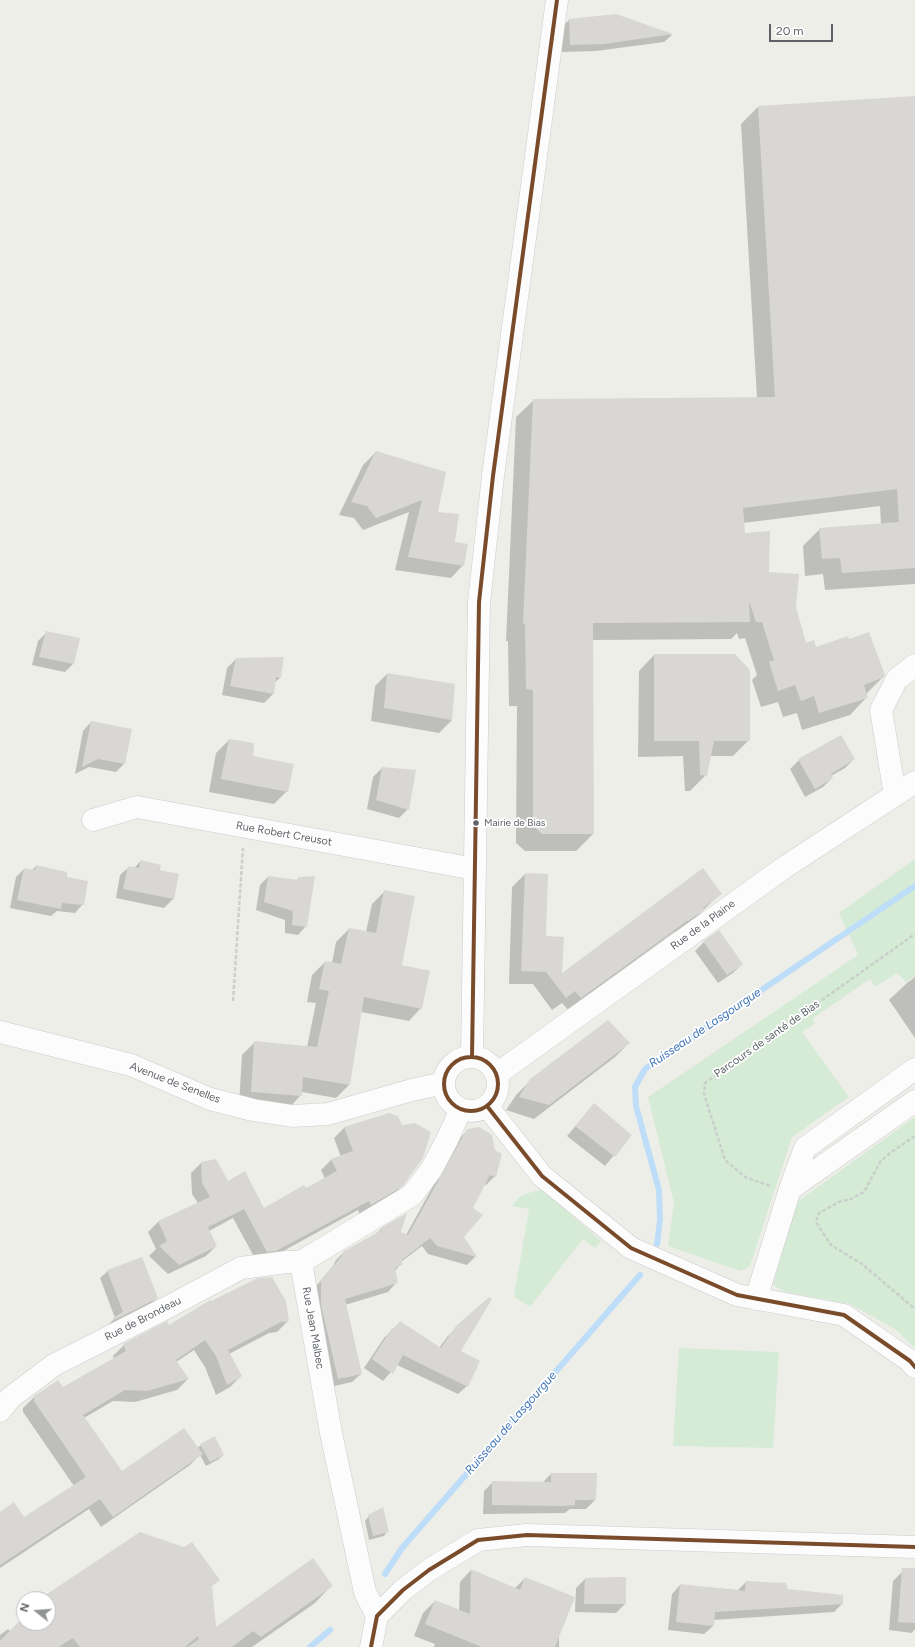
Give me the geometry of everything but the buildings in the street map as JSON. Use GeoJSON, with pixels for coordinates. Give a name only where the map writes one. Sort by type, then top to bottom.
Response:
{"type":"FeatureCollection","features":[{"type":"Feature","properties":{"kind":"street"},"geometry":{"type":"LineString","coordinates":[[472,1057],[479,602],[493,476],[557,0]]}},
{"type":"Feature","properties":{"kind":"street"},"geometry":{"type":"LineString","coordinates":[[896,795],[881,710],[897,679],[915,664]]}},
{"type":"Feature","properties":{"kind":"street","name":"Rue de la Plaine"},"geometry":{"type":"LineString","coordinates":[[497,1074],[785,867],[915,782]]}},
{"type":"Feature","properties":{"kind":"street","name":"Rue Robert Creusot"},"geometry":{"type":"LineString","coordinates":[[93,820],[137,807],[475,869]]}},
{"type":"Feature","properties":{"kind":"street","name":"Avenue de Senelles"},"geometry":{"type":"LineString","coordinates":[[0,1032],[131,1065],[210,1099],[253,1110],[292,1116],[328,1114],[412,1090],[444,1083]]}},
{"type":"Feature","properties":{"kind":"street"},"geometry":{"type":"LineString","coordinates":[[472,1057],[487,1062],[493,1067],[497,1074],[499,1083],[497,1092],[493,1100],[487,1106],[478,1110],[470,1111],[461,1109],[454,1105],[449,1099],[444,1083],[446,1075],[456,1062],[464,1058],[472,1057]]}},
{"type":"Feature","properties":{"kind":"street"},"geometry":{"type":"LineString","coordinates":[[756,1299],[790,1189],[805,1148],[915,1069]]}},
{"type":"Feature","properties":{"kind":"street"},"geometry":{"type":"LineString","coordinates":[[790,1189],[915,1101]]}},
{"type":"Feature","properties":{"kind":"street"},"geometry":{"type":"LineString","coordinates":[[487,1106],[542,1176],[631,1248],[737,1295],[844,1315],[910,1361],[915,1367]]}},
{"type":"Feature","properties":{"kind":"street"},"geometry":{"type":"LineString","coordinates":[[301,1262],[412,1195],[431,1170],[461,1109]]}},
{"type":"Feature","properties":{"kind":"street","name":"Rue de Brondeau"},"geometry":{"type":"LineString","coordinates":[[0,1411],[10,1398],[54,1365],[241,1268],[287,1262],[301,1262]]}},
{"type":"Feature","properties":{"kind":"street","name":"Rue Jean Malbec"},"geometry":{"type":"LineString","coordinates":[[301,1262],[331,1433],[365,1592],[377,1616]]}},
{"type":"Feature","properties":{"kind":"street"},"geometry":{"type":"LineString","coordinates":[[372,1647],[377,1616],[403,1590],[429,1570],[478,1540],[527,1535],[915,1547]]}},
{"type":"Feature","properties":{"kind":"path"},"geometry":{"type":"LineString","coordinates":[[233,1001],[244,827]]}},
{"type":"Feature","properties":{"kind":"path","name":"Parcours de santé de Bias"},"geometry":{"type":"LineString","coordinates":[[790,1189],[768,1186],[745,1177],[725,1160],[704,1094],[706,1083],[915,934]]}},
{"type":"Feature","properties":{"kind":"path"},"geometry":{"type":"LineString","coordinates":[[915,1136],[890,1153],[880,1162],[864,1192],[851,1199],[835,1204],[819,1213],[816,1222],[831,1245],[862,1264],[915,1309]]}},
{"type":"Feature","properties":{"kind":"green space"},"geometry":{"type":"Polygon","coordinates":[[[915,859],[915,976],[906,982],[897,973],[875,987],[870,979],[812,1019],[816,1023],[802,1032],[849,1097],[792,1137],[750,1266],[740,1271],[668,1246],[674,1203],[648,1097],[858,955],[839,913],[915,859]]]}},
{"type":"Feature","properties":{"kind":"green space"},"geometry":{"type":"Polygon","coordinates":[[[915,1117],[915,1348],[895,1329],[850,1304],[786,1292],[773,1285],[794,1204],[915,1117]]]}},
{"type":"Feature","properties":{"kind":"green space"},"geometry":{"type":"Polygon","coordinates":[[[543,1190],[601,1241],[595,1248],[583,1239],[530,1307],[514,1297],[529,1209],[512,1206],[521,1196],[543,1190]]]}},
{"type":"Feature","properties":{"kind":"green space"},"geometry":{"type":"Polygon","coordinates":[[[679,1348],[779,1352],[773,1448],[673,1446],[679,1348]]]}},
{"type":"Feature","properties":{"kind":"waterway","name":"Ruisseau de Lasgourgue"},"geometry":{"type":"LineString","coordinates":[[657,1244],[660,1220],[659,1190],[636,1106],[635,1087],[645,1069],[915,886]]}},
{"type":"Feature","properties":{"kind":"waterway","name":"Ruisseau de Lasgourgue"},"geometry":{"type":"LineString","coordinates":[[385,1574],[402,1548],[640,1275]]}},
{"type":"Feature","properties":{"kind":"waterway","name":"Ruisseau de Lasgourgue"},"geometry":{"type":"LineString","coordinates":[[310,1647],[330,1630]]}},
{"type":"Feature","properties":{"kind":"transit line"},"geometry":{"type":"LineString","coordinates":[[472,1057],[479,602],[493,476],[557,0]]}},
{"type":"Feature","properties":{"kind":"transit line"},"geometry":{"type":"LineString","coordinates":[[471,1057],[481,1059],[490,1065],[496,1074],[498,1084],[496,1094],[490,1103],[481,1109],[471,1111],[461,1109],[452,1103],[446,1094],[444,1084],[446,1074],[452,1065],[461,1059],[471,1057]]}},
{"type":"Feature","properties":{"kind":"transit line"},"geometry":{"type":"LineString","coordinates":[[487,1106],[542,1176],[631,1248],[737,1295],[844,1315],[910,1361],[915,1367]]}},
{"type":"Feature","properties":{"kind":"transit line"},"geometry":{"type":"LineString","coordinates":[[371,1647],[377,1616],[403,1590],[429,1570],[478,1540],[527,1535],[915,1547]]}},
{"type":"Feature","properties":{"kind":"place","name":"Mairie de Bias"},"geometry":{"type":"Point","coordinates":[476,823]}}]}
